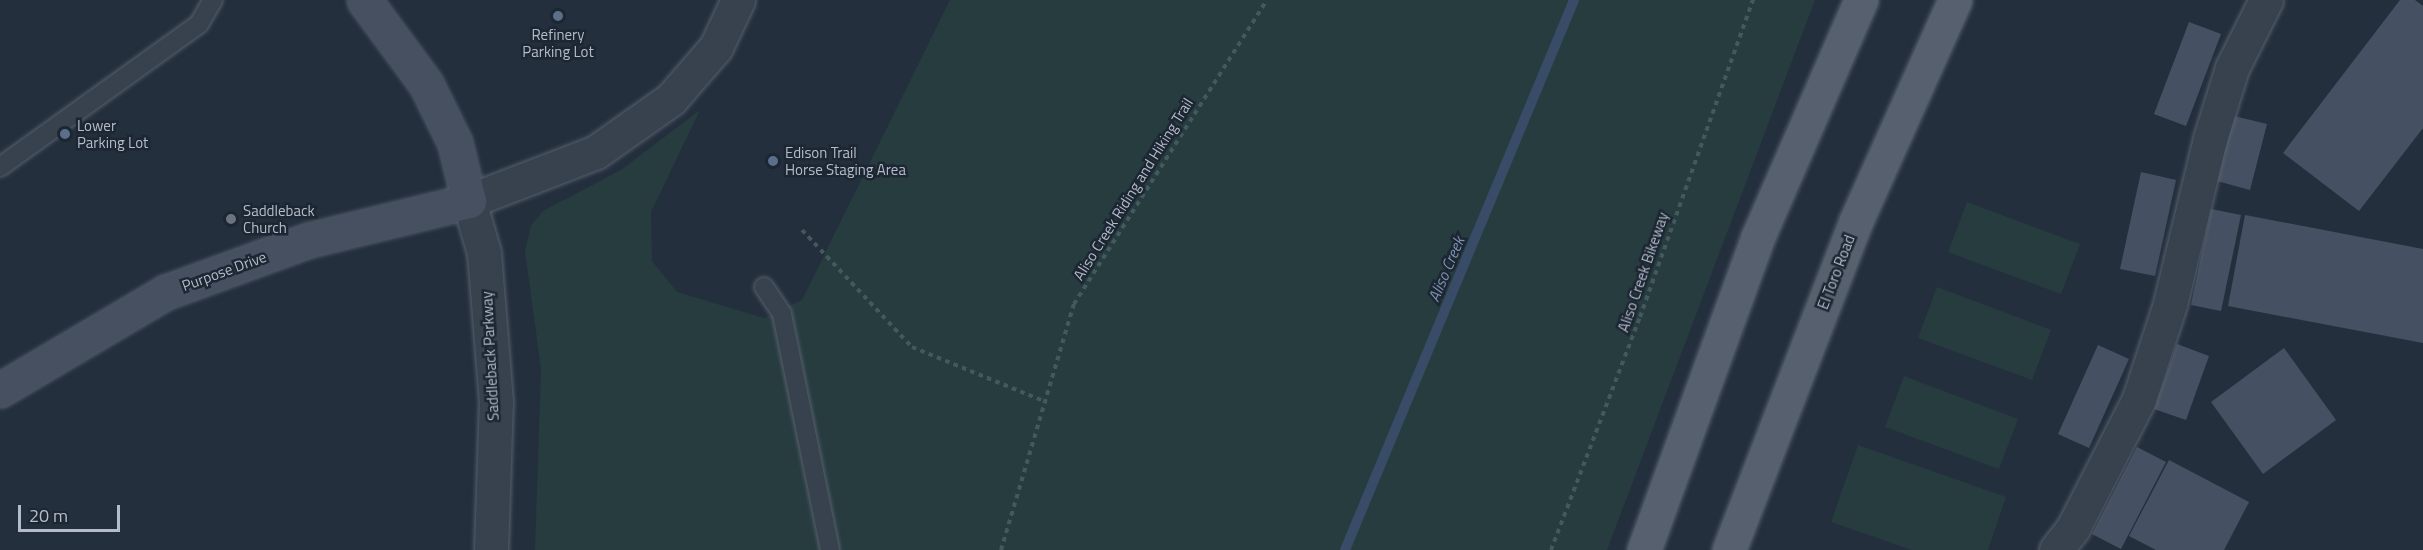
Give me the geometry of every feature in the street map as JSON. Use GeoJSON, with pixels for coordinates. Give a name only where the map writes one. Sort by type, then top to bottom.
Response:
{"type":"FeatureCollection","features":[{"type":"Feature","properties":{"kind":"main road","name":"Saddleback Parkway"},"geometry":{"type":"LineString","coordinates":[[364,0],[426,84],[455,142],[469,201]]}},
{"type":"Feature","properties":{"kind":"main road"},"geometry":{"type":"LineString","coordinates":[[1644,550],[1757,239],[1861,0]]}},
{"type":"Feature","properties":{"kind":"main road","name":"El Toro Road"},"geometry":{"type":"LineString","coordinates":[[1729,550],[1856,221],[1955,0]]}},
{"type":"Feature","properties":{"kind":"main road","name":"Purpose Drive"},"geometry":{"type":"LineString","coordinates":[[0,390],[166,292],[309,240],[469,201]]}},
{"type":"Feature","properties":{"kind":"street"},"geometry":{"type":"LineString","coordinates":[[469,201],[596,152],[671,99],[717,47],[738,0]]}},
{"type":"Feature","properties":{"kind":"street"},"geometry":{"type":"LineString","coordinates":[[2056,550],[2073,528],[2139,399],[2170,304],[2210,140],[2232,68],[2266,0]]}},
{"type":"Feature","properties":{"kind":"street","name":"Saddleback Parkway"},"geometry":{"type":"LineString","coordinates":[[469,201],[484,253],[496,402],[491,550]]}},
{"type":"Feature","properties":{"kind":"lane"},"geometry":{"type":"LineString","coordinates":[[0,167],[199,24],[213,0]]}},
{"type":"Feature","properties":{"kind":"lane"},"geometry":{"type":"LineString","coordinates":[[764,287],[782,314],[830,550]]}},
{"type":"Feature","properties":{"kind":"path","name":"Aliso Creek Riding and Hiking Trail"},"geometry":{"type":"LineString","coordinates":[[1001,550],[1074,304],[1267,0]]}},
{"type":"Feature","properties":{"kind":"path","name":"Aliso Creek Bikeway"},"geometry":{"type":"LineString","coordinates":[[1551,550],[1640,317],[1753,0]]}},
{"type":"Feature","properties":{"kind":"path"},"geometry":{"type":"LineString","coordinates":[[802,230],[912,347],[1046,402]]}},
{"type":"Feature","properties":{"kind":"green space"},"geometry":{"type":"Polygon","coordinates":[[[950,0],[1815,0],[1607,550],[535,550],[541,369],[525,251],[531,225],[543,211],[621,170],[700,110],[651,212],[652,261],[677,292],[764,318],[802,300],[950,0]]]}},
{"type":"Feature","properties":{"kind":"green space"},"geometry":{"type":"Polygon","coordinates":[[[1967,202],[2080,244],[2061,294],[1948,252],[1967,202]]]}},
{"type":"Feature","properties":{"kind":"green space"},"geometry":{"type":"Polygon","coordinates":[[[1937,287],[2051,330],[2032,380],[1918,338],[1937,287]]]}},
{"type":"Feature","properties":{"kind":"green space"},"geometry":{"type":"Polygon","coordinates":[[[1904,376],[2018,419],[1999,469],[1885,427],[1904,376]]]}},
{"type":"Feature","properties":{"kind":"green space"},"geometry":{"type":"Polygon","coordinates":[[[1858,445],[2006,497],[1988,550],[1912,550],[1831,522],[1858,445]]]}},
{"type":"Feature","properties":{"kind":"building"},"geometry":{"type":"Polygon","coordinates":[[[2400,0],[2415,0],[2423,6],[2423,128],[2359,211],[2283,153],[2400,0]]]}},
{"type":"Feature","properties":{"kind":"building"},"geometry":{"type":"Polygon","coordinates":[[[2189,22],[2221,34],[2186,126],[2154,114],[2189,22]]]}},
{"type":"Feature","properties":{"kind":"building"},"geometry":{"type":"Polygon","coordinates":[[[2234,116],[2267,124],[2250,190],[2217,181],[2234,116]]]}},
{"type":"Feature","properties":{"kind":"building"},"geometry":{"type":"Polygon","coordinates":[[[2141,172],[2176,180],[2155,276],[2120,269],[2141,172]]]}},
{"type":"Feature","properties":{"kind":"building"},"geometry":{"type":"Polygon","coordinates":[[[2211,209],[2241,215],[2221,311],[2191,305],[2211,209]]]}},
{"type":"Feature","properties":{"kind":"building"},"geometry":{"type":"Polygon","coordinates":[[[2245,215],[2423,249],[2423,343],[2228,306],[2245,215]]]}},
{"type":"Feature","properties":{"kind":"building"},"geometry":{"type":"Polygon","coordinates":[[[2177,344],[2209,356],[2186,420],[2154,409],[2177,344]]]}},
{"type":"Feature","properties":{"kind":"building"},"geometry":{"type":"Polygon","coordinates":[[[2098,345],[2129,359],[2089,448],[2058,434],[2098,345]]]}},
{"type":"Feature","properties":{"kind":"building"},"geometry":{"type":"Polygon","coordinates":[[[2284,348],[2336,420],[2263,474],[2211,402],[2284,348]]]}},
{"type":"Feature","properties":{"kind":"building"},"geometry":{"type":"Polygon","coordinates":[[[2137,447],[2166,462],[2121,549],[2092,534],[2137,447]]]}},
{"type":"Feature","properties":{"kind":"building"},"geometry":{"type":"Polygon","coordinates":[[[2169,460],[2249,502],[2224,550],[2156,550],[2129,536],[2169,460]]]}},
{"type":"Feature","properties":{"kind":"waterway","name":"Aliso Creek"},"geometry":{"type":"LineString","coordinates":[[1345,550],[1574,0]]}},
{"type":"Feature","properties":{"kind":"place","name":"Refinery Parking Lot"},"geometry":{"type":"Point","coordinates":[558,16]}},
{"type":"Feature","properties":{"kind":"place","name":"Lower Parking Lot"},"geometry":{"type":"Point","coordinates":[65,134]}},
{"type":"Feature","properties":{"kind":"place","name":"Edison Trail Horse Staging Area"},"geometry":{"type":"Point","coordinates":[773,161]}},
{"type":"Feature","properties":{"kind":"place","name":"Saddleback Church"},"geometry":{"type":"Point","coordinates":[231,219]}}]}
